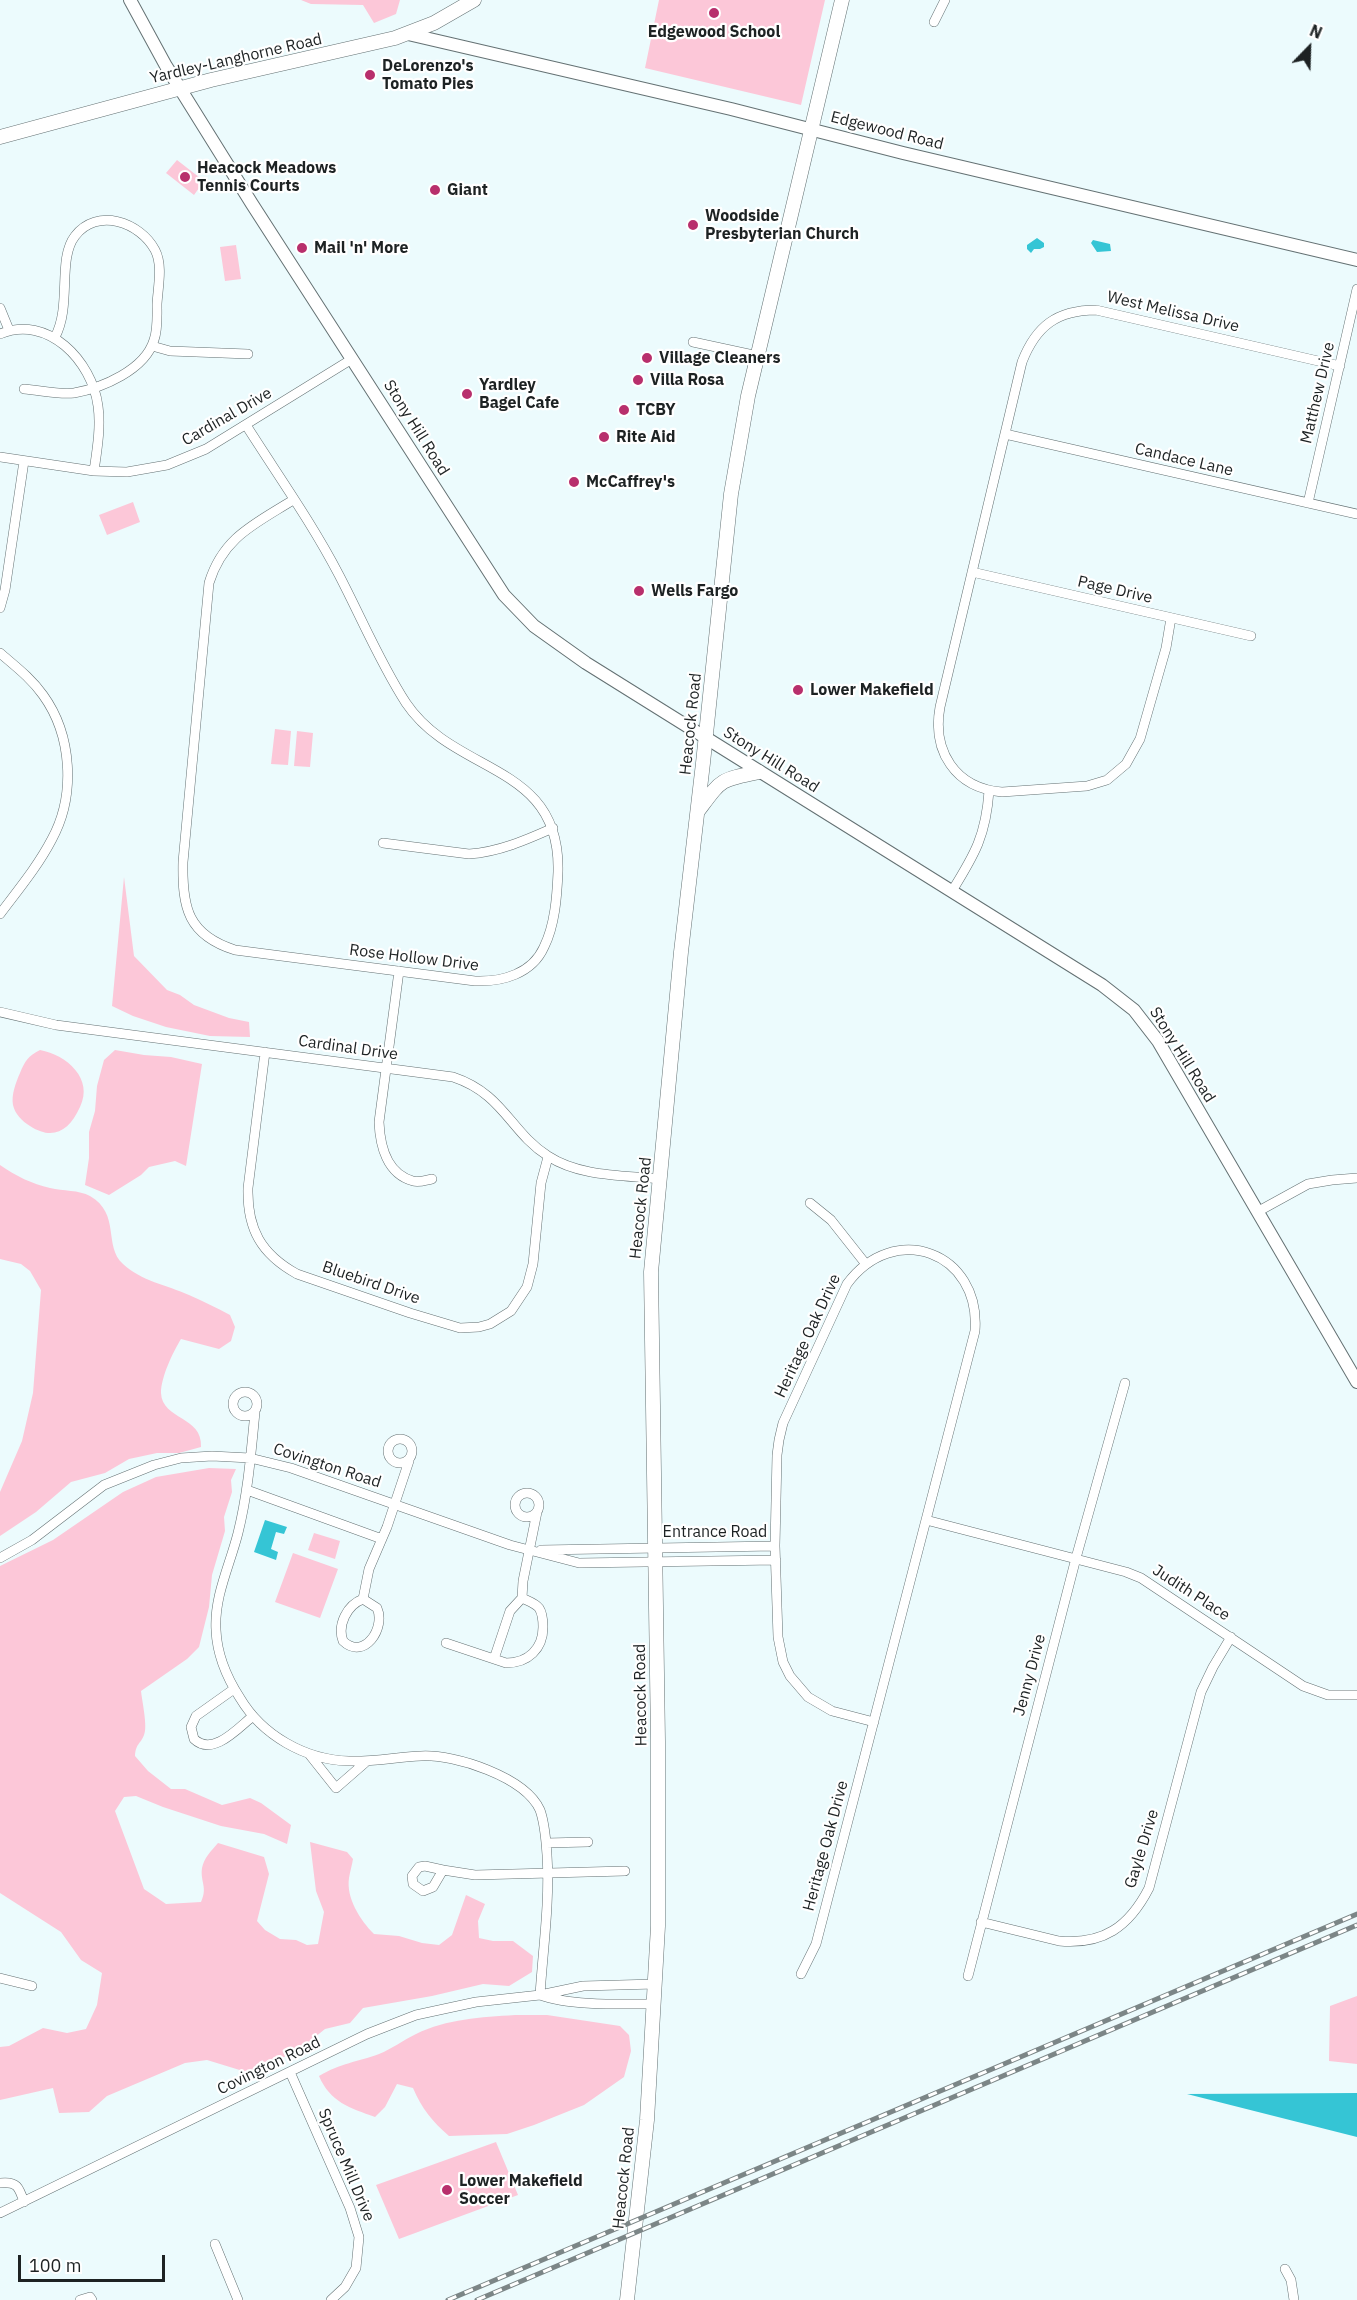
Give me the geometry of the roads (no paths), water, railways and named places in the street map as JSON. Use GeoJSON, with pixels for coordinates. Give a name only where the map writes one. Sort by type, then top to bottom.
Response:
{"type":"FeatureCollection","features":[{"type":"Feature","properties":{"kind":"main road","name":"Yardley-Langhorne Road"},"geometry":{"type":"LineString","coordinates":[[0,137],[181,88],[362,48],[408,34],[434,23],[474,0]]}},
{"type":"Feature","properties":{"kind":"main road","name":"Heacock Road"},"geometry":{"type":"LineString","coordinates":[[627,2300],[646,2130],[655,1984],[659,1825],[654,1428],[650,1301],[681,952],[706,740],[731,494],[746,407],[842,0]]}},
{"type":"Feature","properties":{"kind":"main road"},"geometry":{"type":"LineString","coordinates":[[697,813],[720,783],[728,778],[759,772]]}},
{"type":"Feature","properties":{"kind":"street","name":"Stony Hill Road"},"geometry":{"type":"LineString","coordinates":[[130,0],[280,249],[462,532],[504,595],[518,611],[555,642],[706,740],[1102,985],[1134,1010],[1158,1041],[1357,1382]]}},
{"type":"Feature","properties":{"kind":"street"},"geometry":{"type":"LineString","coordinates":[[934,22],[945,0]]}},
{"type":"Feature","properties":{"kind":"street","name":"Edgewood Road"},"geometry":{"type":"LineString","coordinates":[[408,34],[731,108],[976,171],[1357,260]]}},
{"type":"Feature","properties":{"kind":"street"},"geometry":{"type":"LineString","coordinates":[[24,389],[73,393],[93,387],[133,369],[152,346],[155,334],[159,260],[156,251],[145,237],[119,221],[91,225],[82,229],[71,242],[67,255],[64,316],[55,337]]}},
{"type":"Feature","properties":{"kind":"street","name":"Matthew Drive"},"geometry":{"type":"LineString","coordinates":[[1308,503],[1357,289]]}},
{"type":"Feature","properties":{"kind":"street","name":"West Melissa Drive"},"geometry":{"type":"LineString","coordinates":[[989,791],[971,783],[950,765],[940,744],[937,731],[940,707],[1022,362],[1028,347],[1043,327],[1054,319],[1072,312],[1096,310],[1340,366]]}},
{"type":"Feature","properties":{"kind":"street"},"geometry":{"type":"LineString","coordinates":[[2,312],[5,332],[31,330],[55,337],[77,358],[93,387],[99,417],[94,471]]}},
{"type":"Feature","properties":{"kind":"street"},"geometry":{"type":"LineString","coordinates":[[693,342],[758,356]]}},
{"type":"Feature","properties":{"kind":"street"},"geometry":{"type":"LineString","coordinates":[[152,346],[170,351],[248,354]]}},
{"type":"Feature","properties":{"kind":"street","name":"Cardinal Drive"},"geometry":{"type":"LineString","coordinates":[[0,458],[94,471],[127,472],[167,465],[206,449],[352,359]]}},
{"type":"Feature","properties":{"kind":"street","name":"Rose Hollow Drive"},"geometry":{"type":"LineString","coordinates":[[246,425],[332,562],[395,686],[413,713],[434,733],[523,789],[543,808],[553,828],[558,860],[552,925],[543,949],[530,966],[513,976],[486,981],[235,951],[218,944],[201,932],[184,901],[183,862],[209,583],[214,566],[228,545],[242,533],[293,500]]}},
{"type":"Feature","properties":{"kind":"street","name":"Candace Lane"},"geometry":{"type":"LineString","coordinates":[[1005,434],[1357,514]]}},
{"type":"Feature","properties":{"kind":"street"},"geometry":{"type":"LineString","coordinates":[[0,608],[5,590],[24,461]]}},
{"type":"Feature","properties":{"kind":"street","name":"Page Drive"},"geometry":{"type":"LineString","coordinates":[[972,572],[1251,636]]}},
{"type":"Feature","properties":{"kind":"street"},"geometry":{"type":"LineString","coordinates":[[952,891],[980,843],[988,813],[989,791],[1087,786],[1100,783],[1119,771],[1133,754],[1140,739],[1166,648],[1171,618]]}},
{"type":"Feature","properties":{"kind":"street"},"geometry":{"type":"LineString","coordinates":[[0,653],[45,697],[61,732],[67,766],[65,796],[57,829],[42,856],[0,914]]}},
{"type":"Feature","properties":{"kind":"street"},"geometry":{"type":"LineString","coordinates":[[383,843],[469,854],[482,853],[530,839],[553,828]]}},
{"type":"Feature","properties":{"kind":"street"},"geometry":{"type":"LineString","coordinates":[[399,971],[379,1122],[384,1152],[390,1164],[406,1178],[417,1182],[432,1179]]}},
{"type":"Feature","properties":{"kind":"street","name":"Cardinal Drive"},"geometry":{"type":"LineString","coordinates":[[0,1012],[56,1025],[387,1069],[434,1073],[464,1081],[491,1098],[525,1137],[548,1157],[575,1168],[660,1179]]}},
{"type":"Feature","properties":{"kind":"street","name":"Bluebird Drive"},"geometry":{"type":"LineString","coordinates":[[265,1052],[248,1188],[249,1210],[256,1234],[263,1246],[280,1265],[297,1274],[460,1328],[479,1328],[490,1324],[511,1311],[527,1287],[533,1264],[541,1183],[548,1157]]}},
{"type":"Feature","properties":{"kind":"street"},"geometry":{"type":"LineString","coordinates":[[1257,1212],[1308,1184],[1357,1178]]}},
{"type":"Feature","properties":{"kind":"street"},"geometry":{"type":"LineString","coordinates":[[810,1203],[831,1220],[865,1263]]}},
{"type":"Feature","properties":{"kind":"street","name":"Heritage Oak Drive"},"geometry":{"type":"LineString","coordinates":[[801,1974],[816,1944],[874,1722],[975,1331],[975,1310],[972,1297],[961,1277],[950,1265],[935,1256],[911,1250],[898,1250],[876,1256],[865,1263],[851,1278],[837,1303],[783,1423],[777,1455],[775,1546],[778,1637],[783,1662],[800,1689],[818,1704],[845,1715],[874,1722]]}},
{"type":"Feature","properties":{"kind":"street","name":"Jenny Drive"},"geometry":{"type":"LineString","coordinates":[[968,1976],[1076,1558],[1125,1383]]}},
{"type":"Feature","properties":{"kind":"street","name":"Covington Road"},"geometry":{"type":"LineString","coordinates":[[250,1458],[255,1412]]}},
{"type":"Feature","properties":{"kind":"street","name":"Covington Road"},"geometry":{"type":"LineString","coordinates":[[0,1558],[32,1540],[98,1489],[133,1472],[190,1457],[233,1456],[291,1468],[529,1550],[579,1563],[656,1562]]}},
{"type":"Feature","properties":{"kind":"street"},"geometry":{"type":"LineString","coordinates":[[250,1458],[247,1490],[238,1534],[221,1588],[217,1612],[218,1645],[234,1689],[253,1716],[280,1740],[308,1753],[337,1761],[438,1757],[507,1778],[527,1792],[537,1805],[543,1824],[548,1874],[548,1913],[543,1945],[540,1995]]}},
{"type":"Feature","properties":{"kind":"street","name":"Covington Road"},"geometry":{"type":"LineString","coordinates":[[363,1599],[369,1569],[409,1461]]}},
{"type":"Feature","properties":{"kind":"street"},"geometry":{"type":"LineString","coordinates":[[247,1490],[382,1539]]}},
{"type":"Feature","properties":{"kind":"street"},"geometry":{"type":"LineString","coordinates":[[494,1659],[510,1611],[522,1598],[523,1581],[537,1512]]}},
{"type":"Feature","properties":{"kind":"street","name":"Judith Place"},"geometry":{"type":"LineString","coordinates":[[926,1520],[1076,1558],[1141,1578],[1303,1686],[1328,1695],[1357,1695]]}},
{"type":"Feature","properties":{"kind":"street","name":"Entrance Road"},"geometry":{"type":"LineString","coordinates":[[654,1547],[775,1546]]}},
{"type":"Feature","properties":{"kind":"street","name":"Covington Road"},"geometry":{"type":"LineString","coordinates":[[529,1550],[654,1547]]}},
{"type":"Feature","properties":{"kind":"street","name":"Entrance Road"},"geometry":{"type":"LineString","coordinates":[[656,1562],[776,1560]]}},
{"type":"Feature","properties":{"kind":"street"},"geometry":{"type":"LineString","coordinates":[[446,1643],[506,1663],[515,1663],[536,1652],[542,1640],[542,1616],[539,1608],[522,1598]]}},
{"type":"Feature","properties":{"kind":"street","name":"Covington Road"},"geometry":{"type":"LineString","coordinates":[[363,1599],[376,1608],[379,1620],[368,1644],[362,1648],[352,1647],[343,1641],[341,1627],[352,1605],[363,1599]]}},
{"type":"Feature","properties":{"kind":"street","name":"Gayle Drive"},"geometry":{"type":"LineString","coordinates":[[981,1922],[1059,1941],[1072,1942],[1104,1936],[1114,1931],[1133,1914],[1141,1903],[1152,1878],[1201,1692],[1209,1673],[1231,1638]]}},
{"type":"Feature","properties":{"kind":"street"},"geometry":{"type":"LineString","coordinates":[[234,1689],[196,1716],[191,1727],[194,1739],[205,1746],[215,1745],[253,1716]]}},
{"type":"Feature","properties":{"kind":"street"},"geometry":{"type":"LineString","coordinates":[[308,1753],[336,1788],[367,1761]]}},
{"type":"Feature","properties":{"kind":"street"},"geometry":{"type":"LineString","coordinates":[[546,1843],[588,1842]]}},
{"type":"Feature","properties":{"kind":"street"},"geometry":{"type":"LineString","coordinates":[[443,1870],[475,1875],[625,1871]]}},
{"type":"Feature","properties":{"kind":"street"},"geometry":{"type":"LineString","coordinates":[[0,1978],[32,1986]]}},
{"type":"Feature","properties":{"kind":"street","name":"Covington Road"},"geometry":{"type":"LineString","coordinates":[[0,2213],[368,2034],[416,2015],[476,2002],[540,1995],[583,1986],[655,1984]]}},
{"type":"Feature","properties":{"kind":"street","name":"Covington Road"},"geometry":{"type":"LineString","coordinates":[[540,1995],[554,2000],[585,2003],[654,2004]]}},
{"type":"Feature","properties":{"kind":"street","name":"Spruce Mill Drive"},"geometry":{"type":"LineString","coordinates":[[290,2072],[350,2208],[359,2237],[356,2268],[345,2287],[331,2300]]}},
{"type":"Feature","properties":{"kind":"street"},"geometry":{"type":"LineString","coordinates":[[0,2182],[10,2181],[15,2184],[24,2202]]}},
{"type":"Feature","properties":{"kind":"street"},"geometry":{"type":"LineString","coordinates":[[215,2244],[238,2300]]}},
{"type":"Feature","properties":{"kind":"street"},"geometry":{"type":"LineString","coordinates":[[1285,2269],[1291,2280],[1294,2300]]}},
{"type":"Feature","properties":{"kind":"street"},"geometry":{"type":"LineString","coordinates":[[80,2300],[90,2297],[92,2300]]}},
{"type":"Feature","properties":{"kind":"water"},"geometry":{"type":"Polygon","coordinates":[[[1037,238],[1044,243],[1044,247],[1034,249],[1031,253],[1027,245],[1037,238]]]}},
{"type":"Feature","properties":{"kind":"water"},"geometry":{"type":"Polygon","coordinates":[[[1093,240],[1110,244],[1111,251],[1097,252],[1091,243],[1093,240]]]}},
{"type":"Feature","properties":{"kind":"water"},"geometry":{"type":"Polygon","coordinates":[[[265,1520],[287,1527],[284,1534],[276,1532],[271,1549],[278,1552],[276,1560],[254,1552],[265,1520]]]}},
{"type":"Feature","properties":{"kind":"water"},"geometry":{"type":"Polygon","coordinates":[[[1357,2093],[1357,2137],[1187,2094],[1357,2093]]]}},
{"type":"Feature","properties":{"kind":"railway"},"geometry":{"type":"LineString","coordinates":[[448,2300],[1357,1914]]}},
{"type":"Feature","properties":{"kind":"railway"},"geometry":{"type":"LineString","coordinates":[[477,2300],[1357,1925]]}},
{"type":"Feature","properties":{"kind":"place","name":"Edgewood School"},"geometry":{"type":"Point","coordinates":[714,13]}},
{"type":"Feature","properties":{"kind":"place","name":"DeLorenzo's Tomato Pies"},"geometry":{"type":"Point","coordinates":[370,75]}},
{"type":"Feature","properties":{"kind":"place","name":"Heacock Meadows Tennis Courts"},"geometry":{"type":"Point","coordinates":[185,177]}},
{"type":"Feature","properties":{"kind":"place","name":"Giant"},"geometry":{"type":"Point","coordinates":[435,190]}},
{"type":"Feature","properties":{"kind":"place","name":"Woodside Presbyterian Church"},"geometry":{"type":"Point","coordinates":[693,225]}},
{"type":"Feature","properties":{"kind":"place","name":"Mail 'n' More"},"geometry":{"type":"Point","coordinates":[302,248]}},
{"type":"Feature","properties":{"kind":"place","name":"Village Cleaners"},"geometry":{"type":"Point","coordinates":[647,358]}},
{"type":"Feature","properties":{"kind":"place","name":"Villa Rosa"},"geometry":{"type":"Point","coordinates":[638,380]}},
{"type":"Feature","properties":{"kind":"place","name":"Yardley Bagel Cafe"},"geometry":{"type":"Point","coordinates":[467,394]}},
{"type":"Feature","properties":{"kind":"place","name":"TCBY"},"geometry":{"type":"Point","coordinates":[624,410]}},
{"type":"Feature","properties":{"kind":"place","name":"Rite Aid"},"geometry":{"type":"Point","coordinates":[604,437]}},
{"type":"Feature","properties":{"kind":"place","name":"McCaffrey's"},"geometry":{"type":"Point","coordinates":[574,482]}},
{"type":"Feature","properties":{"kind":"place","name":"Wells Fargo"},"geometry":{"type":"Point","coordinates":[639,591]}},
{"type":"Feature","properties":{"kind":"place","name":"Lower Makefield"},"geometry":{"type":"Point","coordinates":[798,690]}},
{"type":"Feature","properties":{"kind":"place","name":"Lower Makefield Soccer"},"geometry":{"type":"Point","coordinates":[447,2190]}}]}
